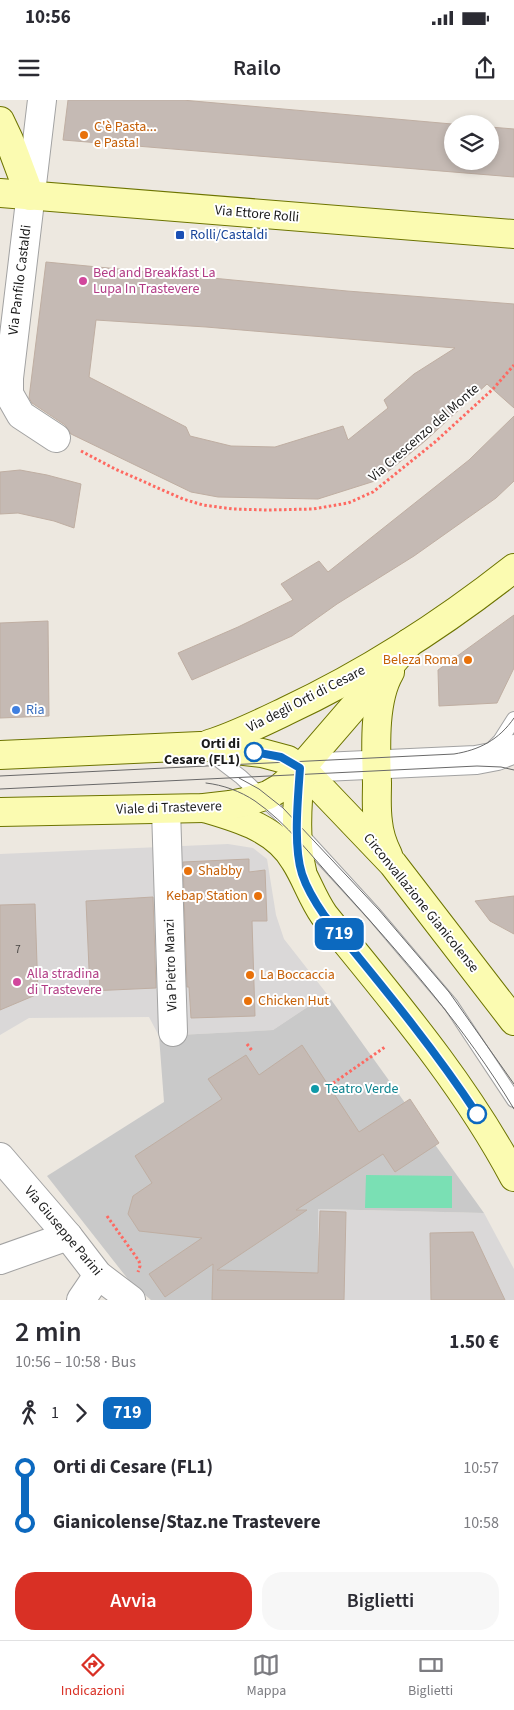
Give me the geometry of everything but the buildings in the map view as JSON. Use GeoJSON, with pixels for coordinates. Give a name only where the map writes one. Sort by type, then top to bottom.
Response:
{"type":"FeatureCollection","features":[{"type":"Feature","properties":{"kind":"main road"},"geometry":{"type":"LineString","coordinates":[[0,121],[30,196]]}},
{"type":"Feature","properties":{"kind":"main road","name":"Via Ettore Rolli"},"geometry":{"type":"LineString","coordinates":[[0,193],[514,234]]}},
{"type":"Feature","properties":{"kind":"main road","name":"Via degli Orti di Cesare"},"geometry":{"type":"LineString","coordinates":[[200,746],[237,734],[304,703],[362,672],[409,643],[514,568]]}},
{"type":"Feature","properties":{"kind":"main road","name":"Via degli Orti di Cesare"},"geometry":{"type":"LineString","coordinates":[[393,864],[384,846],[378,822],[376,765],[378,720],[381,697],[388,675],[409,643]]}},
{"type":"Feature","properties":{"kind":"main road","name":"Via degli Orti di Cesare"},"geometry":{"type":"LineString","coordinates":[[300,768],[409,643]]}},
{"type":"Feature","properties":{"kind":"main road"},"geometry":{"type":"LineString","coordinates":[[0,755],[200,746]]}},
{"type":"Feature","properties":{"kind":"main road","name":"Circonvallazione Gianicolense"},"geometry":{"type":"LineString","coordinates":[[200,746],[262,752],[281,757],[300,768],[344,811],[393,864],[514,1022]]}},
{"type":"Feature","properties":{"kind":"main road"},"geometry":{"type":"LineString","coordinates":[[300,768],[298,831],[299,858],[302,872]]}},
{"type":"Feature","properties":{"kind":"main road","name":"Viale di Trastevere"},"geometry":{"type":"LineString","coordinates":[[0,812],[204,808],[239,804],[263,797],[280,788],[300,768]]}},
{"type":"Feature","properties":{"kind":"main road"},"geometry":{"type":"LineString","coordinates":[[204,808],[238,818],[273,836],[292,856],[302,872],[314,900],[324,915],[402,1010],[446,1068],[484,1124],[514,1176]]}},
{"type":"Feature","properties":{"kind":"street","name":"Via Panfilo Castaldi"},"geometry":{"type":"LineString","coordinates":[[42,100],[8,394],[21,415],[56,438]]}},
{"type":"Feature","properties":{"kind":"street"},"geometry":{"type":"LineString","coordinates":[[300,768],[477,760],[497,756],[514,749]]}},
{"type":"Feature","properties":{"kind":"street"},"geometry":{"type":"LineString","coordinates":[[477,760],[502,765],[514,770]]}},
{"type":"Feature","properties":{"kind":"street","name":"Via Pietro Manzi"},"geometry":{"type":"LineString","coordinates":[[166,809],[173,1032]]}},
{"type":"Feature","properties":{"kind":"street","name":"Via Giuseppe Parini"},"geometry":{"type":"LineString","coordinates":[[0,1156],[115,1288]]}},
{"type":"Feature","properties":{"kind":"street"},"geometry":{"type":"LineString","coordinates":[[0,1260],[68,1236]]}},
{"type":"Feature","properties":{"kind":"street"},"geometry":{"type":"LineString","coordinates":[[81,1300],[115,1288]]}},
{"type":"Feature","properties":{"kind":"lane"},"geometry":{"type":"LineString","coordinates":[[477,760],[485,756],[500,740],[514,719]]}},
{"type":"Feature","properties":{"kind":"lane"},"geometry":{"type":"LineString","coordinates":[[200,746],[241,777],[263,797],[298,831],[374,914],[451,1005],[514,1100]]}},
{"type":"Feature","properties":{"kind":"lane"},"geometry":{"type":"LineString","coordinates":[[477,760],[514,758]]}},
{"type":"Feature","properties":{"kind":"path","name":"Via Crescenzo del Monte"},"geometry":{"type":"LineString","coordinates":[[56,438],[115,469],[183,499],[203,505],[233,509],[268,510],[313,508],[348,503],[373,492],[428,448],[493,389],[514,365]]}},
{"type":"Feature","properties":{"kind":"path"},"geometry":{"type":"LineString","coordinates":[[247,1044],[253,1052]]}},
{"type":"Feature","properties":{"kind":"path"},"geometry":{"type":"LineString","coordinates":[[329,1086],[385,1047]]}},
{"type":"Feature","properties":{"kind":"path"},"geometry":{"type":"LineString","coordinates":[[107,1216],[139,1261],[140,1266],[137,1273],[115,1288]]}},
{"type":"Feature","properties":{"kind":"shaded area"},"geometry":{"type":"Polygon","coordinates":[[[228,844],[253,848],[267,859],[276,915],[284,939],[327,994],[273,1030],[159,1036],[149,1017],[29,1018],[0,1035],[0,854],[228,844]]]}},
{"type":"Feature","properties":{"kind":"shaded area"},"geometry":{"type":"Polygon","coordinates":[[[327,994],[484,1213],[318,1209],[318,1300],[151,1300],[131,1283],[47,1176],[164,1102],[159,1036],[273,1030],[327,994]]]}},
{"type":"Feature","properties":{"kind":"shaded area"},"geometry":{"type":"Polygon","coordinates":[[[317,1209],[484,1213],[514,1269],[514,1300],[318,1300],[317,1209]]]}},
{"type":"Feature","properties":{"kind":"green space"},"geometry":{"type":"Polygon","coordinates":[[[366,1175],[452,1176],[452,1208],[365,1208],[366,1175]]]}},
{"type":"Feature","properties":{"kind":"tram line"},"geometry":{"type":"LineString","coordinates":[[0,776],[454,754],[472,750],[488,743],[502,732],[514,718]]}},
{"type":"Feature","properties":{"kind":"tram line"},"geometry":{"type":"LineString","coordinates":[[0,789],[477,766],[501,767],[514,770]]}},
{"type":"Feature","properties":{"kind":"tram line"},"geometry":{"type":"LineString","coordinates":[[239,778],[259,789],[283,808],[379,910],[449,992],[514,1084]]}},
{"type":"Feature","properties":{"kind":"tram line"},"geometry":{"type":"LineString","coordinates":[[206,783],[219,785],[243,794],[278,819],[386,938],[432,993],[475,1049],[514,1109]]}},
{"type":"Feature","properties":{"kind":"bus line","name":"719"},"geometry":{"type":"LineString","coordinates":[[254,752],[281,757],[300,768],[299,858],[302,872],[314,900],[324,915],[402,1010],[446,1068],[477,1114]]}},
{"type":"Feature","properties":{"kind":"place","name":"C'è Pasta... e Pasta!"},"geometry":{"type":"Point","coordinates":[84,135]}},
{"type":"Feature","properties":{"kind":"place","name":"Rolli/Castaldi"},"geometry":{"type":"Point","coordinates":[180,235]}},
{"type":"Feature","properties":{"kind":"place","name":"Bed and Breakfast La Lupa In Trastevere"},"geometry":{"type":"Point","coordinates":[83,281]}},
{"type":"Feature","properties":{"kind":"place","name":"Beleza Roma"},"geometry":{"type":"Point","coordinates":[468,660]}},
{"type":"Feature","properties":{"kind":"place","name":"Ria"},"geometry":{"type":"Point","coordinates":[16,710]}},
{"type":"Feature","properties":{"kind":"place","name":"Orti di Cesare (FL1)"},"geometry":{"type":"Point","coordinates":[254,752]}},
{"type":"Feature","properties":{"kind":"place","name":"Shabby"},"geometry":{"type":"Point","coordinates":[188,871]}},
{"type":"Feature","properties":{"kind":"place","name":"Kebap Station"},"geometry":{"type":"Point","coordinates":[258,896]}},
{"type":"Feature","properties":{"kind":"place","name":"La Boccaccia"},"geometry":{"type":"Point","coordinates":[250,975]}},
{"type":"Feature","properties":{"kind":"place","name":"Alla stradina di Trastevere"},"geometry":{"type":"Point","coordinates":[17,982]}},
{"type":"Feature","properties":{"kind":"place","name":"Chicken Hut"},"geometry":{"type":"Point","coordinates":[248,1001]}},
{"type":"Feature","properties":{"kind":"place","name":"Teatro Verde"},"geometry":{"type":"Point","coordinates":[315,1089]}}]}
